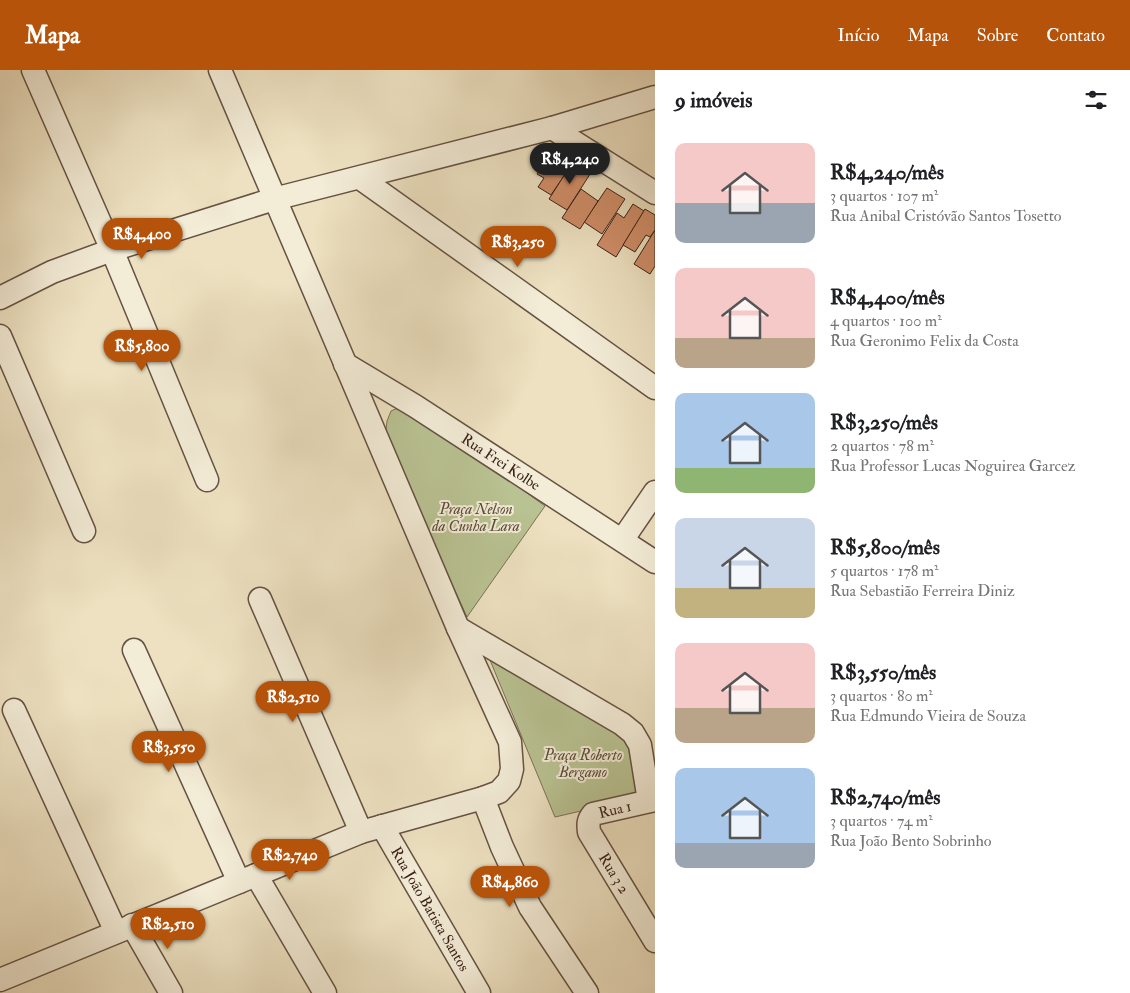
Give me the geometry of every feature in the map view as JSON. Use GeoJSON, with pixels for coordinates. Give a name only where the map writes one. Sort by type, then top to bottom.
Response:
{"type":"FeatureCollection","features":[{"type":"Feature","properties":{"kind":"street"},"geometry":{"type":"LineString","coordinates":[[33,70],[112,250],[207,480]]}},
{"type":"Feature","properties":{"kind":"street"},"geometry":{"type":"LineString","coordinates":[[0,980],[247,878],[372,829],[499,792],[508,781],[512,769],[510,742],[458,628],[220,70]]}},
{"type":"Feature","properties":{"kind":"street"},"geometry":{"type":"LineString","coordinates":[[0,298],[52,272],[112,250],[274,199],[552,128],[655,97]]}},
{"type":"Feature","properties":{"kind":"street"},"geometry":{"type":"LineString","coordinates":[[552,128],[655,193]]}},
{"type":"Feature","properties":{"kind":"street"},"geometry":{"type":"LineString","coordinates":[[360,178],[655,388]]}},
{"type":"Feature","properties":{"kind":"street"},"geometry":{"type":"LineString","coordinates":[[0,336],[84,531]]}},
{"type":"Feature","properties":{"kind":"street","name":"Rua Frei Kolbe"},"geometry":{"type":"LineString","coordinates":[[345,364],[400,397],[655,562]]}},
{"type":"Feature","properties":{"kind":"street"},"geometry":{"type":"LineString","coordinates":[[371,426],[386,407],[400,397]]}},
{"type":"Feature","properties":{"kind":"street"},"geometry":{"type":"LineString","coordinates":[[622,540],[655,492]]}},
{"type":"Feature","properties":{"kind":"street","name":"Rua João Batista Santos"},"geometry":{"type":"LineString","coordinates":[[260,599],[372,829],[479,993]]}},
{"type":"Feature","properties":{"kind":"street"},"geometry":{"type":"LineString","coordinates":[[458,628],[622,724],[633,733],[640,745],[651,795]]}},
{"type":"Feature","properties":{"kind":"street"},"geometry":{"type":"LineString","coordinates":[[134,650],[247,878],[325,993]]}},
{"type":"Feature","properties":{"kind":"street"},"geometry":{"type":"LineString","coordinates":[[14,710],[124,929],[171,993]]}},
{"type":"Feature","properties":{"kind":"street","name":"Rua 1"},"geometry":{"type":"LineString","coordinates":[[590,832],[589,820],[593,814],[651,795]]}},
{"type":"Feature","properties":{"kind":"street"},"geometry":{"type":"LineString","coordinates":[[483,798],[502,846],[530,907],[586,993]]}},
{"type":"Feature","properties":{"kind":"street","name":"Rua 3 2"},"geometry":{"type":"LineString","coordinates":[[590,832],[655,941]]}},
{"type":"Feature","properties":{"kind":"green space","name":"Praça Nelson da Cunha Lara"},"geometry":{"type":"Polygon","coordinates":[[[405,405],[545,506],[467,617],[385,439],[387,421],[391,411],[405,405]]]}},
{"type":"Feature","properties":{"kind":"green space","name":"Praça Roberto Bergamo"},"geometry":{"type":"Polygon","coordinates":[[[485,648],[626,739],[642,797],[555,817],[485,648]]]}},
{"type":"Feature","properties":{"kind":"building"},"geometry":{"type":"Polygon","coordinates":[[[551,154],[570,167],[551,195],[538,187],[544,178],[537,174],[551,154]]]}},
{"type":"Feature","properties":{"kind":"building"},"geometry":{"type":"Polygon","coordinates":[[[574,160],[592,171],[567,210],[549,199],[574,160]]]}},
{"type":"Feature","properties":{"kind":"building"},"geometry":{"type":"Polygon","coordinates":[[[607,188],[625,199],[602,234],[584,222],[607,188]]]}},
{"type":"Feature","properties":{"kind":"building"},"geometry":{"type":"Polygon","coordinates":[[[581,189],[598,201],[580,229],[562,218],[581,189]]]}},
{"type":"Feature","properties":{"kind":"building"},"geometry":{"type":"Polygon","coordinates":[[[633,204],[644,211],[616,257],[597,245],[617,213],[624,218],[633,204]]]}},
{"type":"Feature","properties":{"kind":"building"},"geometry":{"type":"Polygon","coordinates":[[[645,209],[655,215],[655,230],[650,237],[646,235],[635,252],[623,245],[645,209]]]}},
{"type":"Feature","properties":{"kind":"building"},"geometry":{"type":"Polygon","coordinates":[[[655,230],[655,266],[650,274],[634,264],[655,230]]]}}]}
